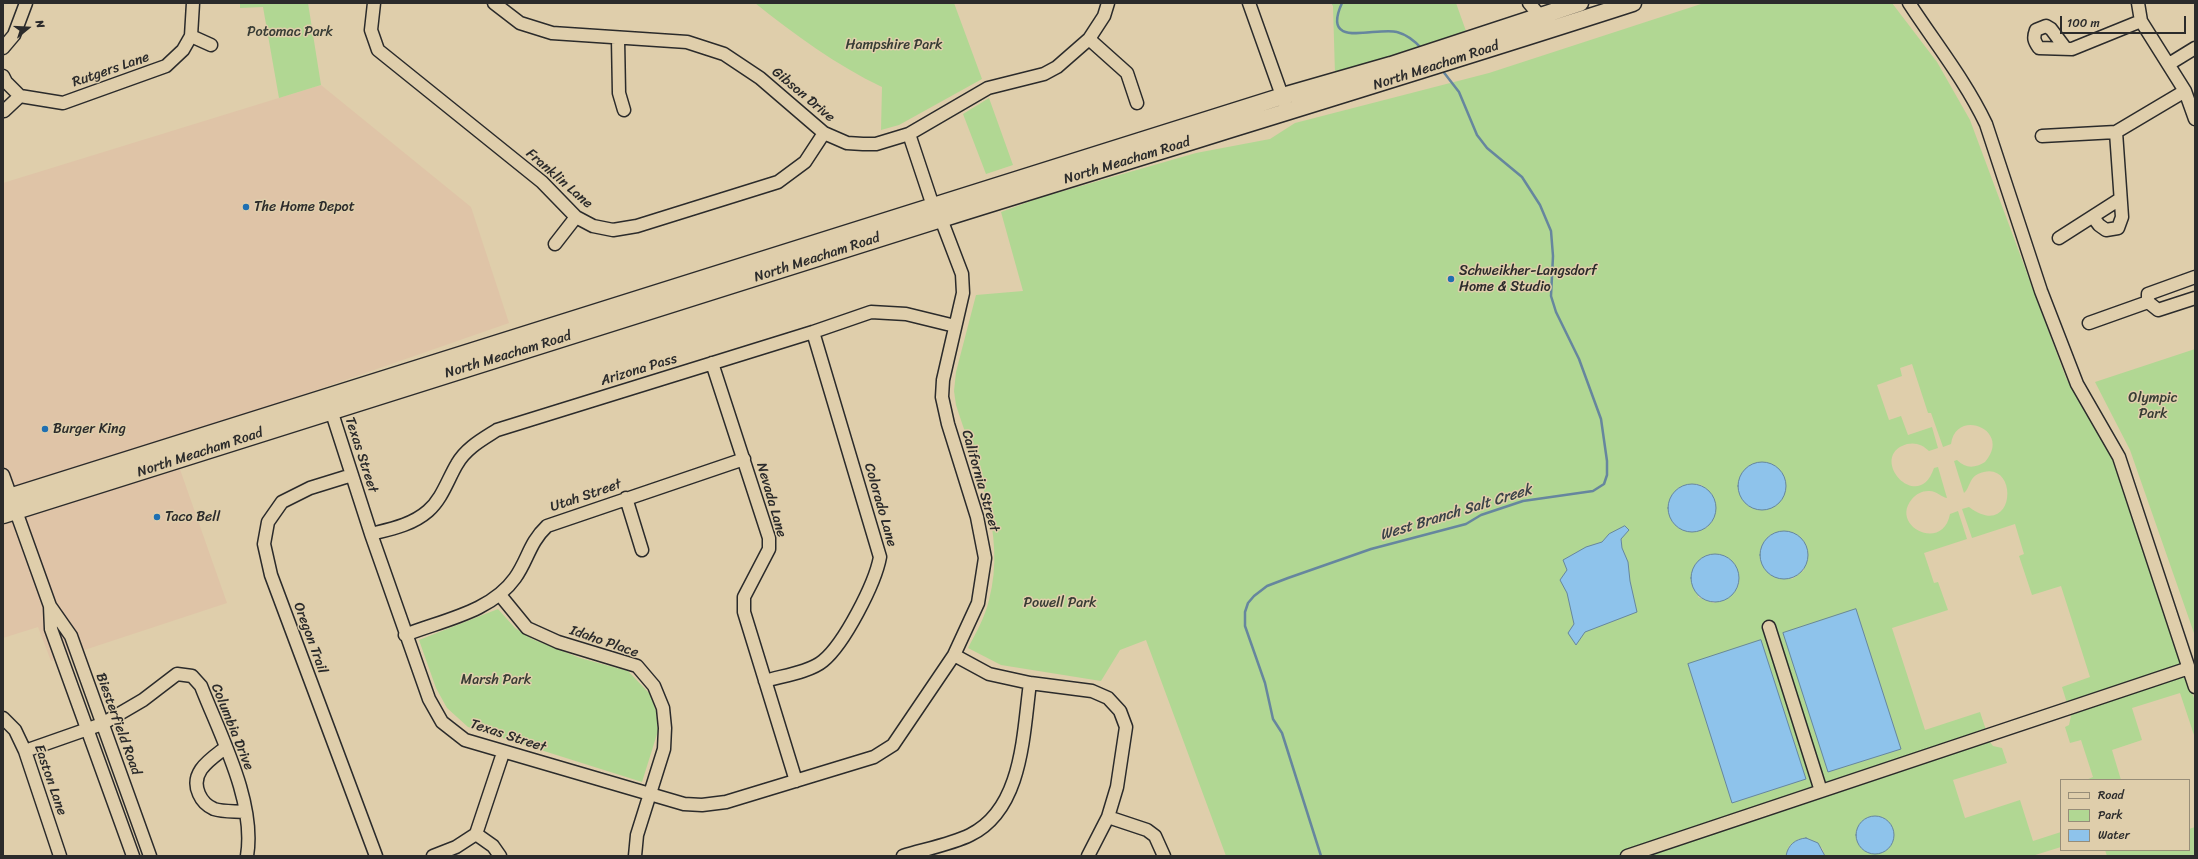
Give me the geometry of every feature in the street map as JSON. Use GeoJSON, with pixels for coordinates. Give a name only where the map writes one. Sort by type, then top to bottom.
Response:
{"type":"FeatureCollection","features":[{"type":"Feature","properties":{"kind":"main road","name":"North Meacham Road"},"geometry":{"type":"LineString","coordinates":[[8,506],[331,410],[937,212],[1283,96],[1410,59],[1443,48],[1535,7],[1580,3]]}},
{"type":"Feature","properties":{"kind":"main road","name":"North Meacham Road"},"geometry":{"type":"LineString","coordinates":[[8,506],[937,212],[1288,111],[1453,61],[1633,3]]}},
{"type":"Feature","properties":{"kind":"street"},"geometry":{"type":"LineString","coordinates":[[3,48],[14,35],[26,3]]}},
{"type":"Feature","properties":{"kind":"street","name":"Rutgers Lane"},"geometry":{"type":"LineString","coordinates":[[20,96],[63,102],[166,66],[183,50],[191,36],[193,3]]}},
{"type":"Feature","properties":{"kind":"street","name":"Franklin Lane"},"geometry":{"type":"LineString","coordinates":[[374,3],[371,30],[378,50],[542,182],[576,217],[593,226],[614,230],[637,226],[778,182],[805,162],[824,133]]}},
{"type":"Feature","properties":{"kind":"street","name":"Gibson Drive"},"geometry":{"type":"LineString","coordinates":[[494,3],[520,23],[552,33],[618,39],[687,42],[724,54],[760,78],[824,133],[847,143],[876,144],[909,134],[988,88],[1044,74],[1057,67],[1089,39],[1104,16],[1108,3]]}},
{"type":"Feature","properties":{"kind":"street"},"geometry":{"type":"LineString","coordinates":[[1250,3],[1288,111]]}},
{"type":"Feature","properties":{"kind":"street"},"geometry":{"type":"LineString","coordinates":[[1909,3],[1938,48],[1956,70],[1973,98],[1986,124],[2041,292],[2077,384],[2119,458],[2195,687]]}},
{"type":"Feature","properties":{"kind":"street"},"geometry":{"type":"LineString","coordinates":[[2138,3],[2141,21],[2185,91],[2195,119]]}},
{"type":"Feature","properties":{"kind":"street"},"geometry":{"type":"LineString","coordinates":[[1535,7],[1545,32]]}},
{"type":"Feature","properties":{"kind":"street"},"geometry":{"type":"LineString","coordinates":[[2066,49],[2082,47],[2141,21]]}},
{"type":"Feature","properties":{"kind":"street"},"geometry":{"type":"LineString","coordinates":[[191,36],[211,45]]}},
{"type":"Feature","properties":{"kind":"street"},"geometry":{"type":"LineString","coordinates":[[618,39],[620,93],[624,110]]}},
{"type":"Feature","properties":{"kind":"street"},"geometry":{"type":"LineString","coordinates":[[1089,39],[1127,73],[1137,103]]}},
{"type":"Feature","properties":{"kind":"street"},"geometry":{"type":"LineString","coordinates":[[2169,64],[2195,48]]}},
{"type":"Feature","properties":{"kind":"street"},"geometry":{"type":"LineString","coordinates":[[3,76],[6,82],[20,96],[4,112]]}},
{"type":"Feature","properties":{"kind":"street"},"geometry":{"type":"LineString","coordinates":[[2042,136],[2116,132],[2185,91]]}},
{"type":"Feature","properties":{"kind":"street"},"geometry":{"type":"LineString","coordinates":[[2093,217],[2106,230],[2118,228],[2122,217],[2116,132]]}},
{"type":"Feature","properties":{"kind":"street","name":"California Street"},"geometry":{"type":"LineString","coordinates":[[796,781],[874,757],[893,745],[954,655],[978,604],[985,558],[978,517],[948,424],[942,397],[943,380],[963,293],[962,274],[937,212],[909,134]]}},
{"type":"Feature","properties":{"kind":"street"},"geometry":{"type":"LineString","coordinates":[[2059,238],[2120,199]]}},
{"type":"Feature","properties":{"kind":"street"},"geometry":{"type":"LineString","coordinates":[[554,244],[576,217]]}},
{"type":"Feature","properties":{"kind":"street"},"geometry":{"type":"LineString","coordinates":[[2148,302],[2148,294],[2195,277]]}},
{"type":"Feature","properties":{"kind":"street"},"geometry":{"type":"LineString","coordinates":[[2148,302],[2158,310],[2195,298]]}},
{"type":"Feature","properties":{"kind":"street"},"geometry":{"type":"LineString","coordinates":[[2089,323],[2148,302]]}},
{"type":"Feature","properties":{"kind":"street","name":"Arizona Pass"},"geometry":{"type":"LineString","coordinates":[[371,534],[404,526],[428,511],[442,492],[458,462],[476,443],[497,430],[813,332],[872,312],[906,314],[955,326]]}},
{"type":"Feature","properties":{"kind":"street","name":"Colorado Lane"},"geometry":{"type":"LineString","coordinates":[[765,681],[810,668],[822,662],[833,650],[854,616],[877,573],[880,557],[813,332]]}},
{"type":"Feature","properties":{"kind":"street","name":"Nevada Lane"},"geometry":{"type":"LineString","coordinates":[[712,363],[769,538],[770,549],[744,597],[744,612],[796,781]]}},
{"type":"Feature","properties":{"kind":"street","name":"Texas Street"},"geometry":{"type":"LineString","coordinates":[[331,410],[405,635],[429,699],[442,722],[465,740],[504,753],[684,804],[702,805],[726,802],[796,781]]}},
{"type":"Feature","properties":{"kind":"street","name":"Utah Street"},"geometry":{"type":"LineString","coordinates":[[405,635],[482,606],[500,595],[516,577],[536,536],[547,526],[744,459]]}},
{"type":"Feature","properties":{"kind":"street","name":"Biesterfield Road"},"geometry":{"type":"LineString","coordinates":[[3,475],[8,506],[50,606],[71,636],[150,856]]}},
{"type":"Feature","properties":{"kind":"street","name":"Oregon Trail"},"geometry":{"type":"LineString","coordinates":[[352,475],[310,488],[282,502],[268,522],[264,544],[271,575],[376,856]]}},
{"type":"Feature","properties":{"kind":"street"},"geometry":{"type":"LineString","coordinates":[[626,498],[642,550]]}},
{"type":"Feature","properties":{"kind":"street","name":"Idaho Place"},"geometry":{"type":"LineString","coordinates":[[500,595],[527,628],[558,642],[637,666],[654,686],[663,708],[665,728],[664,749],[637,835],[635,856]]}},
{"type":"Feature","properties":{"kind":"street","name":"Biesterfield Road"},"geometry":{"type":"LineString","coordinates":[[50,606],[51,629],[133,856]]}},
{"type":"Feature","properties":{"kind":"street"},"geometry":{"type":"LineString","coordinates":[[1769,627],[1822,791]]}},
{"type":"Feature","properties":{"kind":"street"},"geometry":{"type":"LineString","coordinates":[[954,655],[989,674],[1030,683],[1092,691],[1108,698],[1120,711],[1126,727],[1117,788],[1108,817],[1088,856]]}},
{"type":"Feature","properties":{"kind":"street"},"geometry":{"type":"LineString","coordinates":[[1627,856],[2189,668]]}},
{"type":"Feature","properties":{"kind":"street","name":"Columbia Drive"},"geometry":{"type":"LineString","coordinates":[[25,751],[102,724],[144,700],[177,674],[192,676],[201,686],[240,788],[250,840],[247,856]]}},
{"type":"Feature","properties":{"kind":"street"},"geometry":{"type":"LineString","coordinates":[[903,856],[970,835],[991,818],[1008,794],[1020,754],[1030,683]]}},
{"type":"Feature","properties":{"kind":"street","name":"Easton Lane"},"geometry":{"type":"LineString","coordinates":[[3,718],[15,730],[25,751],[60,856]]}},
{"type":"Feature","properties":{"kind":"street"},"geometry":{"type":"LineString","coordinates":[[225,748],[201,768],[197,778],[197,789],[202,800],[210,807],[245,812]]}},
{"type":"Feature","properties":{"kind":"street"},"geometry":{"type":"LineString","coordinates":[[433,856],[456,847],[476,834],[504,753]]}},
{"type":"Feature","properties":{"kind":"street"},"geometry":{"type":"LineString","coordinates":[[1108,817],[1147,830],[1156,836],[1164,856]]}},
{"type":"Feature","properties":{"kind":"street"},"geometry":{"type":"LineString","coordinates":[[476,834],[493,846],[500,856]]}},
{"type":"Feature","properties":{"kind":"shaded area"},"geometry":{"type":"Polygon","coordinates":[[[321,85],[471,207],[509,323],[170,441],[227,603],[51,661],[38,627],[3,638],[3,183],[321,85]]]}},
{"type":"Feature","properties":{"kind":"green space","name":"Potomac Park"},"geometry":{"type":"Polygon","coordinates":[[[240,3],[308,3],[321,85],[279,98],[263,7],[240,8],[240,3]]]}},
{"type":"Feature","properties":{"kind":"green space","name":"Hampshire Park"},"geometry":{"type":"Polygon","coordinates":[[[755,3],[954,3],[982,79],[899,125],[881,130],[882,87],[848,69],[816,49],[755,3]]]}},
{"type":"Feature","properties":{"kind":"green space"},"geometry":{"type":"Polygon","coordinates":[[[1331,3],[1456,3],[1466,31],[1335,74],[1333,6],[1331,3]]]}},
{"type":"Feature","properties":{"kind":"green space","name":"Powell Park"},"geometry":{"type":"Polygon","coordinates":[[[1704,3],[1892,3],[1937,62],[1970,120],[2066,378],[2114,459],[2195,701],[2195,738],[2180,693],[2132,708],[2142,740],[2112,750],[2121,779],[2088,779],[2093,777],[2081,740],[2070,743],[2065,727],[2069,725],[2071,716],[2062,687],[2090,677],[2061,586],[2032,595],[2019,556],[2024,554],[2015,524],[1972,538],[1962,509],[1969,507],[1985,515],[1997,514],[2004,507],[2007,497],[2006,486],[2001,476],[1992,471],[1975,476],[1964,493],[1954,461],[1957,460],[1964,465],[1971,467],[1985,462],[1992,451],[1992,440],[1988,432],[1980,427],[1971,425],[1962,427],[1955,433],[1951,444],[1943,447],[1931,413],[1928,413],[1912,364],[1900,368],[1902,376],[1877,385],[1889,420],[1901,416],[1908,435],[1932,427],[1938,448],[1929,451],[1919,444],[1907,444],[1896,450],[1892,460],[1893,470],[1899,478],[1908,485],[1917,486],[1927,481],[1934,468],[1938,467],[1947,498],[1931,491],[1919,493],[1912,499],[1907,509],[1907,518],[1912,526],[1929,534],[1938,532],[1945,526],[1950,514],[1958,511],[1967,539],[1924,553],[1934,583],[1938,582],[1948,610],[1892,628],[1925,730],[1980,712],[1990,742],[1993,746],[2002,748],[2007,763],[1953,780],[1965,818],[2020,800],[2033,841],[2060,832],[2060,847],[2032,856],[1825,856],[1822,848],[1799,839],[1789,846],[1786,856],[1226,856],[1146,640],[1120,650],[1101,681],[1001,665],[968,648],[983,619],[989,600],[994,575],[994,550],[992,525],[987,501],[956,405],[954,391],[956,372],[976,295],[1023,291],[1001,212],[1039,198],[1196,153],[1270,139],[1295,123],[1489,73],[1704,3]],[[1693,484],[1680,488],[1671,497],[1669,502],[1670,515],[1673,522],[1692,532],[1708,527],[1702,485],[1693,484]],[[1784,531],[1769,536],[1764,543],[1792,579],[1804,570],[1784,531]],[[1715,554],[1707,555],[1698,597],[1714,603],[1738,586],[1739,580],[1737,568],[1731,560],[1715,554]]]}},
{"type":"Feature","properties":{"kind":"green space"},"geometry":{"type":"Polygon","coordinates":[[[989,98],[1013,165],[986,174],[963,114],[989,98]]]}},
{"type":"Feature","properties":{"kind":"green space","name":"Olympic Park"},"geometry":{"type":"Polygon","coordinates":[[[2195,349],[2195,636],[2130,450],[2095,382],[2195,349]]]}},
{"type":"Feature","properties":{"kind":"green space","name":"Marsh Park"},"geometry":{"type":"Polygon","coordinates":[[[498,609],[515,628],[532,639],[580,658],[628,671],[650,694],[656,711],[658,731],[642,782],[468,727],[447,708],[436,688],[419,640],[498,609]]]}},
{"type":"Feature","properties":{"kind":"green space"},"geometry":{"type":"Polygon","coordinates":[[[2195,827],[2195,856],[2107,856],[2105,851],[2190,851],[2190,829],[2195,827]]]}},
{"type":"Feature","properties":{"kind":"water"},"geometry":{"type":"Polygon","coordinates":[[[1762,462],[1771,464],[1779,469],[1784,477],[1786,486],[1784,495],[1779,503],[1771,508],[1762,510],[1753,508],[1745,503],[1740,495],[1738,486],[1740,477],[1745,469],[1753,464],[1762,462]]]}},
{"type":"Feature","properties":{"kind":"water"},"geometry":{"type":"Polygon","coordinates":[[[1687,484],[1697,484],[1709,491],[1716,503],[1716,513],[1709,525],[1697,532],[1687,532],[1679,528],[1672,521],[1668,513],[1668,503],[1672,495],[1679,488],[1687,484]]]}},
{"type":"Feature","properties":{"kind":"water"},"geometry":{"type":"Polygon","coordinates":[[[1625,526],[1629,530],[1621,539],[1622,548],[1628,562],[1630,581],[1637,612],[1585,632],[1576,645],[1568,633],[1574,624],[1567,593],[1560,580],[1567,570],[1563,560],[1586,547],[1602,542],[1609,534],[1625,526]]]}},
{"type":"Feature","properties":{"kind":"water"},"geometry":{"type":"Polygon","coordinates":[[[1779,531],[1789,531],[1801,538],[1808,550],[1808,560],[1801,572],[1789,579],[1779,579],[1771,575],[1764,568],[1760,560],[1760,550],[1764,542],[1771,535],[1779,531]]]}},
{"type":"Feature","properties":{"kind":"water"},"geometry":{"type":"Polygon","coordinates":[[[1710,554],[1720,554],[1729,558],[1735,564],[1738,569],[1738,587],[1729,598],[1720,602],[1710,602],[1701,598],[1695,592],[1691,583],[1691,573],[1695,564],[1701,558],[1710,554]]]}},
{"type":"Feature","properties":{"kind":"water"},"geometry":{"type":"Polygon","coordinates":[[[1856,609],[1901,749],[1828,772],[1783,633],[1856,609]]]}},
{"type":"Feature","properties":{"kind":"water"},"geometry":{"type":"Polygon","coordinates":[[[1761,640],[1806,779],[1732,803],[1688,664],[1761,640]]]}},
{"type":"Feature","properties":{"kind":"water"},"geometry":{"type":"Polygon","coordinates":[[[1871,816],[1879,816],[1889,821],[1893,828],[1893,842],[1889,849],[1879,854],[1871,854],[1861,849],[1859,846],[1856,839],[1856,831],[1861,821],[1864,819],[1871,816]]]}},
{"type":"Feature","properties":{"kind":"water"},"geometry":{"type":"Polygon","coordinates":[[[1806,838],[1818,843],[1825,856],[1786,856],[1788,849],[1795,841],[1806,838]]]}},
{"type":"Feature","properties":{"kind":"waterway","name":"West Branch Salt Creek"},"geometry":{"type":"LineString","coordinates":[[1342,3],[1337,18],[1338,27],[1344,32],[1397,32],[1405,35],[1417,43],[1422,49]]}},
{"type":"Feature","properties":{"kind":"waterway","name":"West Branch Salt Creek"},"geometry":{"type":"LineString","coordinates":[[1321,856],[1282,733],[1273,719],[1265,683],[1245,626],[1245,612],[1248,603],[1254,596],[1267,586],[1371,549],[1466,524],[1481,515],[1523,501],[1593,491],[1604,484],[1607,475],[1607,461],[1601,419],[1579,359],[1556,312],[1551,296],[1553,256],[1551,231],[1540,205],[1522,177],[1487,148],[1477,135],[1459,92],[1442,70]]}},
{"type":"Feature","properties":{"kind":"place","name":"The Home Depot"},"geometry":{"type":"Point","coordinates":[246,207]}},
{"type":"Feature","properties":{"kind":"place","name":"Schweikher-Langsdorf Home & Studio"},"geometry":{"type":"Point","coordinates":[1451,279]}},
{"type":"Feature","properties":{"kind":"place","name":"Burger King"},"geometry":{"type":"Point","coordinates":[45,429]}},
{"type":"Feature","properties":{"kind":"place","name":"Taco Bell"},"geometry":{"type":"Point","coordinates":[157,517]}}]}
